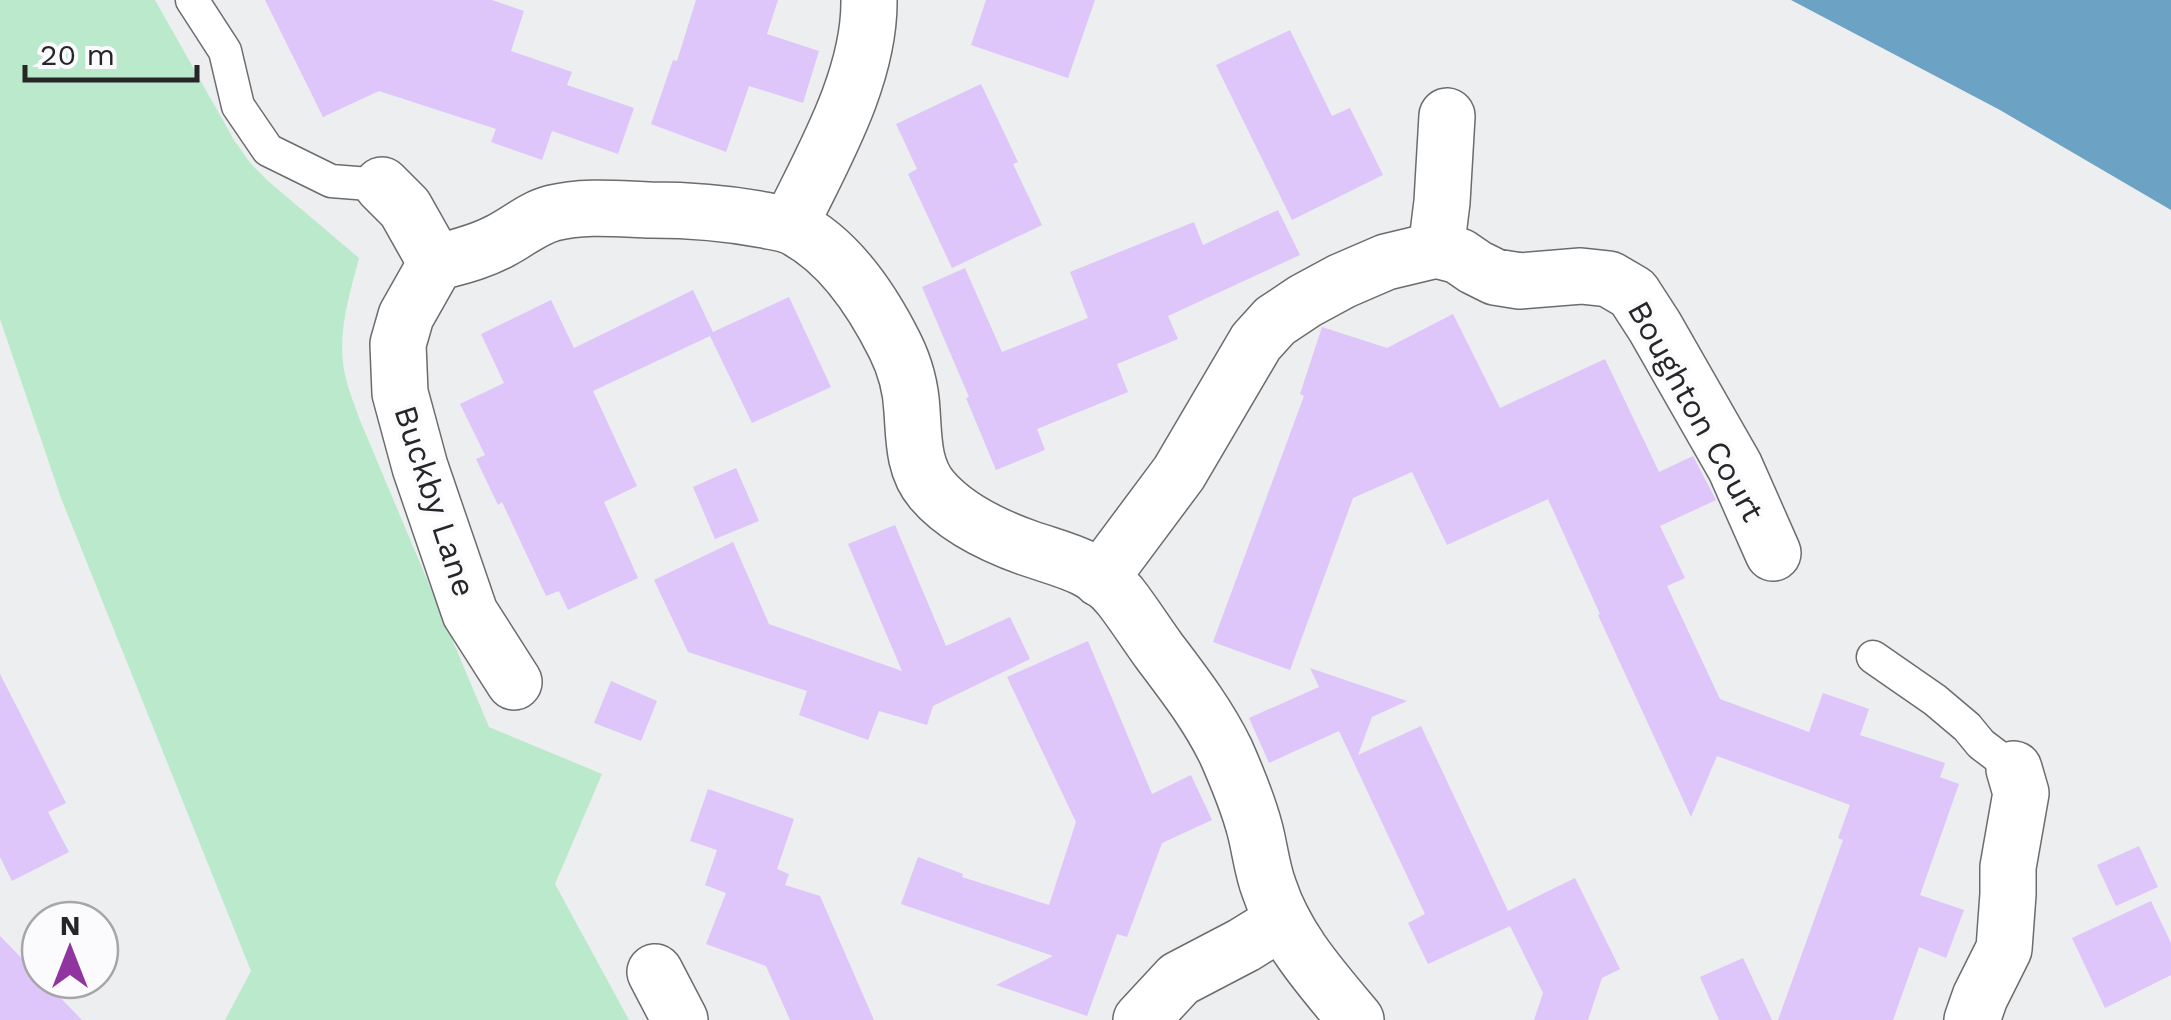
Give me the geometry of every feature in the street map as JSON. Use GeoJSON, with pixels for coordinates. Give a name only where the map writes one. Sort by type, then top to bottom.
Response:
{"type":"FeatureCollection","features":[{"type":"Feature","properties":{"kind":"street"},"geometry":{"type":"LineString","coordinates":[[790,225],[840,122],[868,24],[869,0]]}},
{"type":"Feature","properties":{"kind":"street"},"geometry":{"type":"LineString","coordinates":[[1100,579],[1178,473],[1256,342],[1274,321],[1356,275],[1386,262],[1436,250],[1446,116]]}},
{"type":"Feature","properties":{"kind":"street"},"geometry":{"type":"LineString","coordinates":[[382,185],[405,208],[436,263],[499,242],[524,225],[554,213],[592,209],[682,210],[739,216],[790,225],[822,247],[854,280],[896,348],[908,380],[918,464],[928,486],[948,508],[1002,538],[1076,564],[1117,592],[1202,708],[1225,750],[1254,824],[1268,888],[1283,921],[1313,970],[1356,1020]]}},
{"type":"Feature","properties":{"kind":"street","name":"Boughton Court"},"geometry":{"type":"LineString","coordinates":[[1436,250],[1520,282],[1580,276],[1609,280],[1632,293],[1735,467],[1773,553]]}},
{"type":"Feature","properties":{"kind":"street","name":"Buckby Lane"},"geometry":{"type":"LineString","coordinates":[[436,263],[406,316],[398,344],[400,394],[420,467],[470,613],[514,682]]}},
{"type":"Feature","properties":{"kind":"street"},"geometry":{"type":"LineString","coordinates":[[1972,1020],[2004,949],[2008,867],[2021,794],[2014,769]]}},
{"type":"Feature","properties":{"kind":"street"},"geometry":{"type":"LineString","coordinates":[[1142,1020],[1178,979],[1283,921]]}},
{"type":"Feature","properties":{"kind":"street"},"geometry":{"type":"LineString","coordinates":[[656,972],[680,1020]]}},
{"type":"Feature","properties":{"kind":"lane"},"geometry":{"type":"LineString","coordinates":[[192,0],[225,50],[238,106],[268,150],[330,181],[382,185]]}},
{"type":"Feature","properties":{"kind":"lane"},"geometry":{"type":"LineString","coordinates":[[1873,657],[1935,700],[2014,769]]}},
{"type":"Feature","properties":{"kind":"green space"},"geometry":{"type":"Polygon","coordinates":[[[0,0],[155,0],[251,164],[359,258],[343,336],[347,384],[489,727],[602,774],[555,884],[629,1020],[225,1020],[251,971],[61,498],[0,319],[0,0]]]}},
{"type":"Feature","properties":{"kind":"water"},"geometry":{"type":"Polygon","coordinates":[[[1791,0],[2171,0],[2171,210],[2000,110],[1791,0]]]}},
{"type":"Feature","properties":{"kind":"building"},"geometry":{"type":"Polygon","coordinates":[[[265,0],[492,0],[524,11],[511,51],[572,72],[567,85],[634,108],[618,154],[552,131],[542,160],[491,142],[496,129],[379,91],[323,117],[265,0]]]}},
{"type":"Feature","properties":{"kind":"building"},"geometry":{"type":"Polygon","coordinates":[[[696,0],[778,0],[767,34],[819,51],[803,103],[749,86],[726,152],[651,124],[696,0]]]}},
{"type":"Feature","properties":{"kind":"building"},"geometry":{"type":"Polygon","coordinates":[[[986,0],[1095,0],[1068,78],[971,45],[986,0]]]}},
{"type":"Feature","properties":{"kind":"building"},"geometry":{"type":"Polygon","coordinates":[[[1290,30],[1332,116],[1350,108],[1383,175],[1292,220],[1216,65],[1290,30]]]}},
{"type":"Feature","properties":{"kind":"building"},"geometry":{"type":"Polygon","coordinates":[[[981,84],[1042,225],[952,268],[908,174],[917,169],[896,124],[981,84]]]}},
{"type":"Feature","properties":{"kind":"building"},"geometry":{"type":"Polygon","coordinates":[[[1278,210],[1300,255],[1168,316],[1178,339],[1117,364],[1128,392],[1037,429],[1045,450],[996,470],[922,287],[965,268],[1002,352],[1088,318],[1070,272],[1194,222],[1203,245],[1278,210]]]}},
{"type":"Feature","properties":{"kind":"building"},"geometry":{"type":"Polygon","coordinates":[[[693,290],[713,332],[789,297],[831,387],[752,423],[710,336],[593,391],[637,486],[604,502],[638,578],[568,610],[559,591],[546,596],[502,502],[498,505],[476,459],[485,455],[460,404],[504,383],[481,334],[551,300],[574,348],[693,290]]]}},
{"type":"Feature","properties":{"kind":"building"},"geometry":{"type":"Polygon","coordinates":[[[1453,314],[1500,408],[1605,359],[1659,472],[1693,456],[1716,500],[1660,526],[1685,578],[1667,586],[1720,699],[1809,732],[1823,693],[1869,709],[1860,735],[1945,763],[1940,777],[1959,784],[1920,895],[1964,910],[1946,958],[1919,947],[1893,1020],[1778,1020],[1843,840],[1838,838],[1850,805],[1717,756],[1691,817],[1548,499],[1447,545],[1412,472],[1353,498],[1290,670],[1213,642],[1304,396],[1300,394],[1322,327],[1387,348],[1453,314]]]}},
{"type":"Feature","properties":{"kind":"building"},"geometry":{"type":"Polygon","coordinates":[[[736,468],[759,521],[715,539],[693,487],[736,468]]]}},
{"type":"Feature","properties":{"kind":"building"},"geometry":{"type":"Polygon","coordinates":[[[895,525],[946,646],[1010,617],[1030,659],[933,706],[927,725],[879,711],[868,740],[799,715],[807,691],[688,652],[654,580],[733,542],[769,624],[902,671],[848,544],[895,525]]]}},
{"type":"Feature","properties":{"kind":"building"},"geometry":{"type":"Polygon","coordinates":[[[1088,641],[1152,794],[1191,775],[1212,820],[1162,843],[1127,937],[1117,934],[1087,1016],[996,985],[1053,956],[901,904],[918,857],[963,874],[962,877],[1049,905],[1076,822],[1007,677],[1088,641]]]}},
{"type":"Feature","properties":{"kind":"building"},"geometry":{"type":"Polygon","coordinates":[[[1310,668],[1407,701],[1372,717],[1358,755],[1421,726],[1508,911],[1575,878],[1620,969],[1602,978],[1588,1020],[1534,1020],[1543,993],[1510,926],[1428,964],[1408,923],[1425,914],[1339,731],[1269,763],[1249,718],[1319,687],[1310,668]]]}},
{"type":"Feature","properties":{"kind":"building"},"geometry":{"type":"Polygon","coordinates":[[[0,674],[66,803],[48,812],[69,852],[12,881],[0,857],[0,674]]]}},
{"type":"Feature","properties":{"kind":"building"},"geometry":{"type":"Polygon","coordinates":[[[611,681],[657,701],[641,741],[594,723],[611,681]]]}},
{"type":"Feature","properties":{"kind":"building"},"geometry":{"type":"Polygon","coordinates":[[[708,789],[794,819],[777,869],[789,874],[785,885],[820,896],[874,1020],[790,1020],[766,966],[706,944],[726,893],[705,885],[717,850],[690,841],[708,789]]]}},
{"type":"Feature","properties":{"kind":"building"},"geometry":{"type":"Polygon","coordinates":[[[2139,846],[2158,887],[2116,906],[2097,865],[2139,846]]]}},
{"type":"Feature","properties":{"kind":"building"},"geometry":{"type":"Polygon","coordinates":[[[2151,901],[2171,943],[2171,975],[2105,1008],[2072,938],[2151,901]]]}},
{"type":"Feature","properties":{"kind":"building"},"geometry":{"type":"Polygon","coordinates":[[[0,936],[20,956],[20,1000],[62,1000],[82,1020],[0,1020],[0,936]]]}},
{"type":"Feature","properties":{"kind":"building"},"geometry":{"type":"Polygon","coordinates":[[[1743,958],[1772,1020],[1719,1020],[1700,977],[1743,958]]]}}]}
